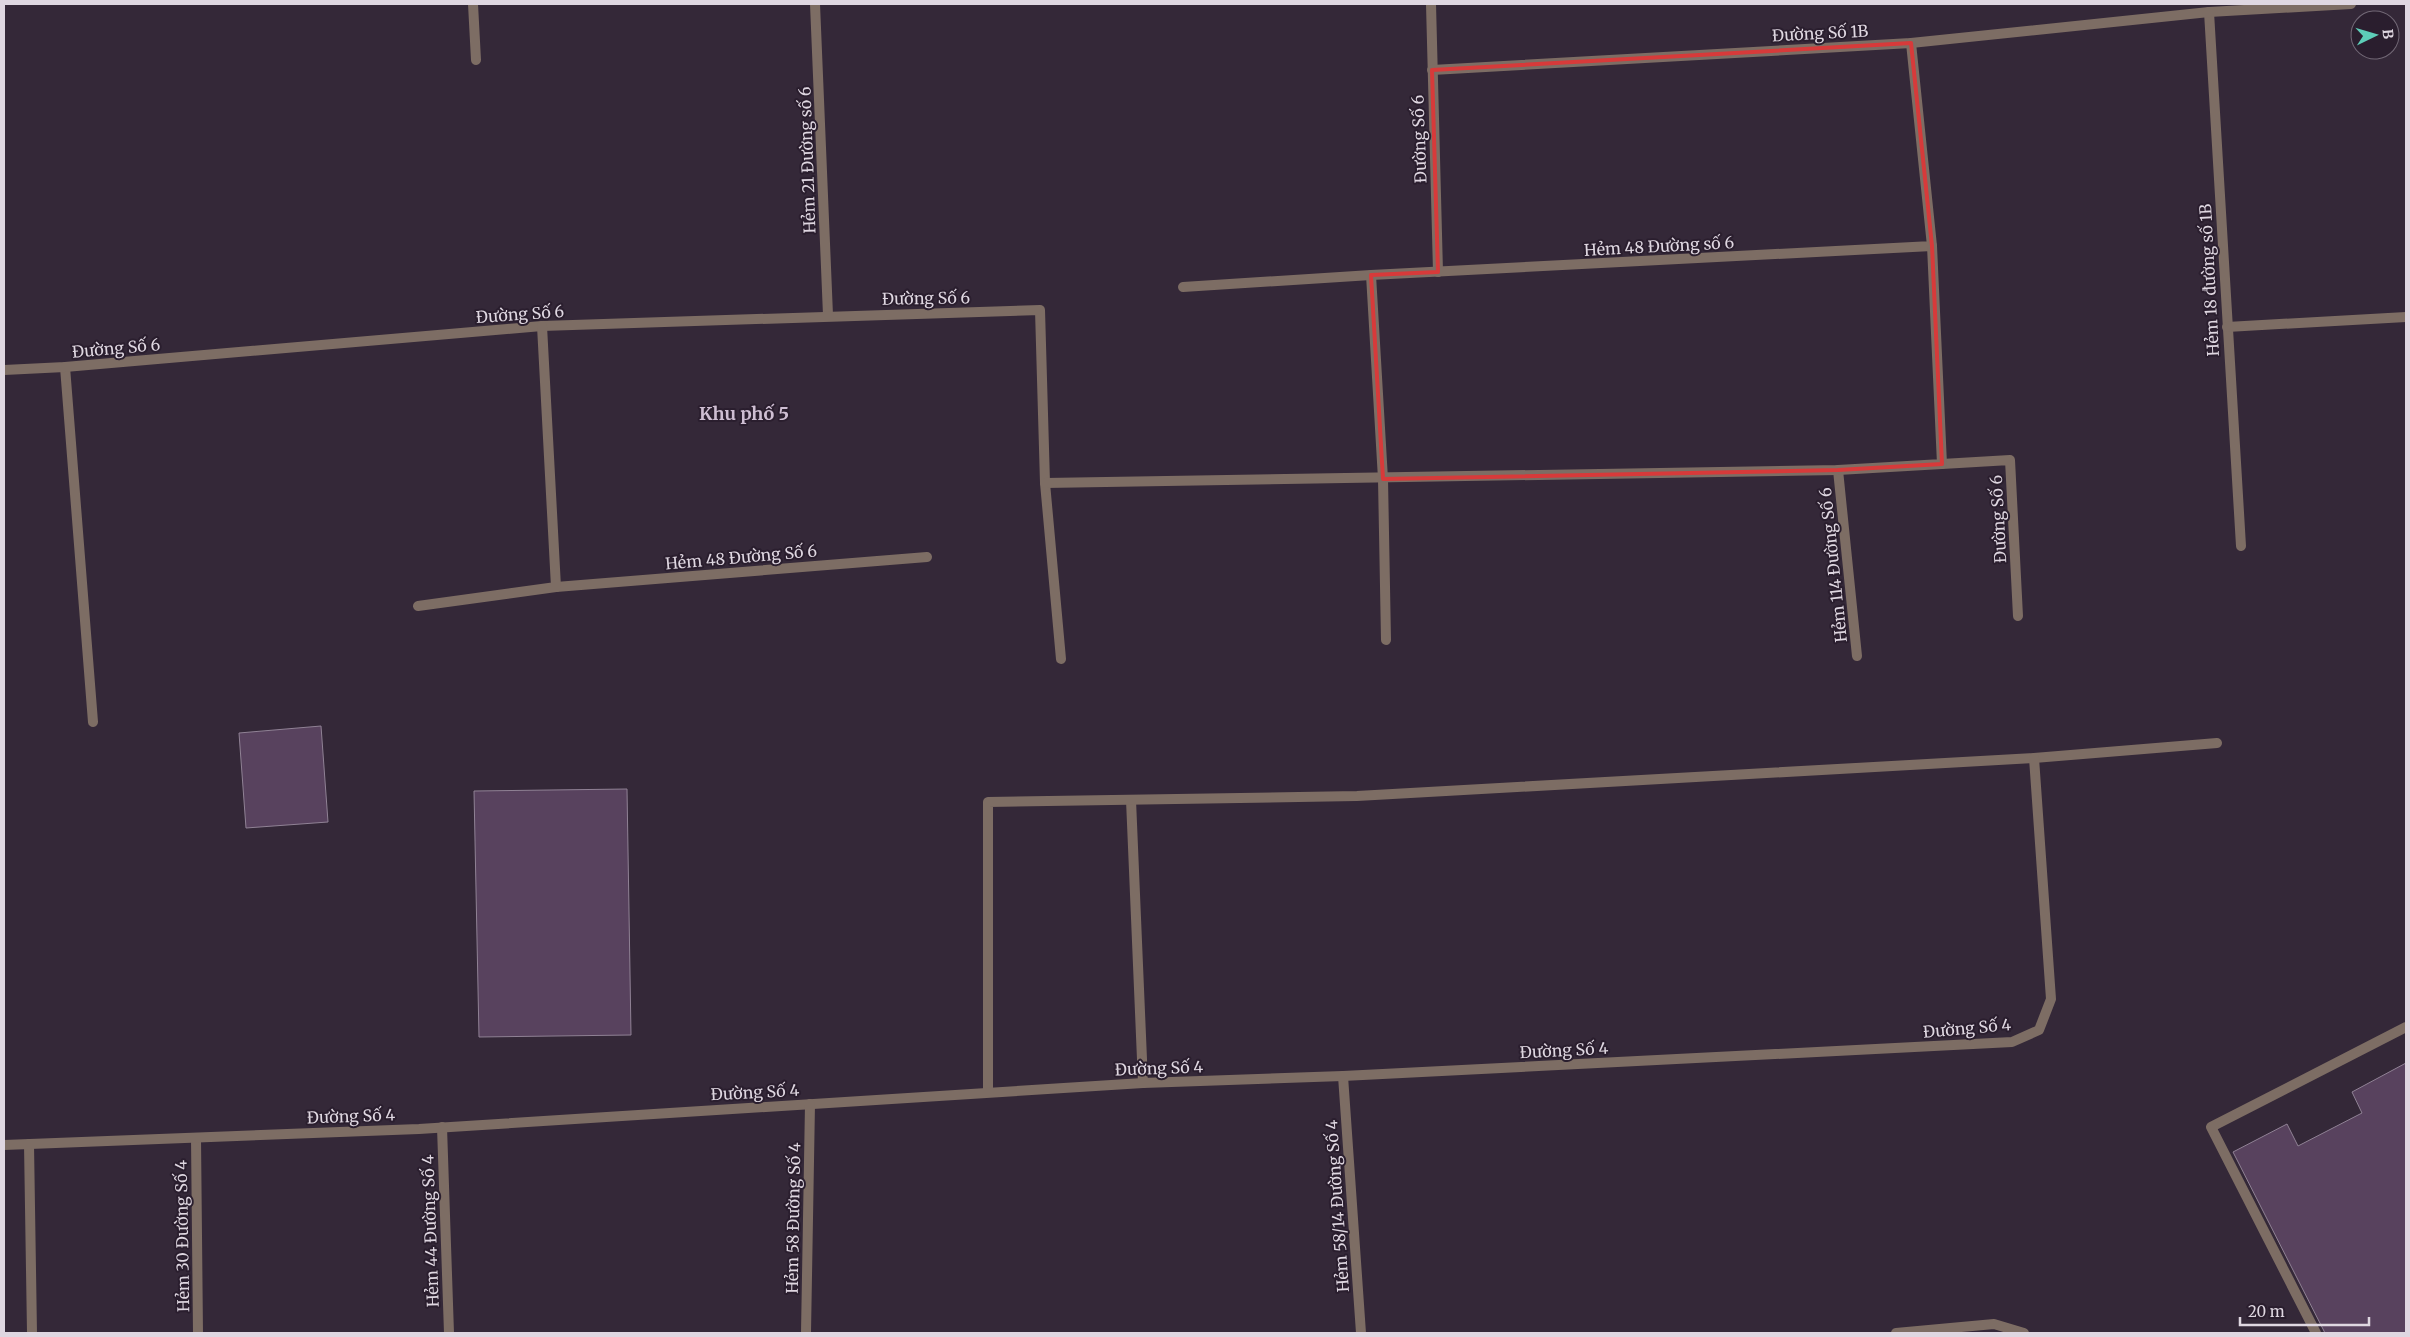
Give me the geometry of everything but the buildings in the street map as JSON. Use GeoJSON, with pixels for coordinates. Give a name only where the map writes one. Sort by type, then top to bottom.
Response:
{"type":"FeatureCollection","features":[{"type":"Feature","properties":{"kind":"street"},"geometry":{"type":"LineString","coordinates":[[472,4],[476,60]]}},
{"type":"Feature","properties":{"kind":"street","name":"Hẻm 21 Đường số 6"},"geometry":{"type":"LineString","coordinates":[[815,4],[828,315]]}},
{"type":"Feature","properties":{"kind":"street","name":"Đường Số 6"},"geometry":{"type":"LineString","coordinates":[[1431,4],[1438,272]]}},
{"type":"Feature","properties":{"kind":"street"},"geometry":{"type":"LineString","coordinates":[[2209,12],[2351,4]]}},
{"type":"Feature","properties":{"kind":"street","name":"Đường Số 1B"},"geometry":{"type":"LineString","coordinates":[[1432,70],[1911,43],[2209,12]]}},
{"type":"Feature","properties":{"kind":"street","name":"Hẻm 18 đường số 1B"},"geometry":{"type":"LineString","coordinates":[[2209,12],[2226,327],[2241,546]]}},
{"type":"Feature","properties":{"kind":"street"},"geometry":{"type":"LineString","coordinates":[[1061,659],[1045,483],[1838,470],[1942,464],[1932,246],[1911,43]]}},
{"type":"Feature","properties":{"kind":"street","name":"Hẻm 48 Đường số 6"},"geometry":{"type":"LineString","coordinates":[[1183,287],[1371,275],[1932,246]]}},
{"type":"Feature","properties":{"kind":"street"},"geometry":{"type":"LineString","coordinates":[[1371,275],[1383,478],[1386,640]]}},
{"type":"Feature","properties":{"kind":"street","name":"Đường Số 6"},"geometry":{"type":"LineString","coordinates":[[4,370],[65,367],[542,326],[828,315],[1040,310],[1045,483]]}},
{"type":"Feature","properties":{"kind":"street"},"geometry":{"type":"LineString","coordinates":[[2226,327],[2406,317]]}},
{"type":"Feature","properties":{"kind":"street"},"geometry":{"type":"LineString","coordinates":[[542,326],[556,587]]}},
{"type":"Feature","properties":{"kind":"street"},"geometry":{"type":"LineString","coordinates":[[65,367],[93,722]]}},
{"type":"Feature","properties":{"kind":"street","name":"Đường Số 6"},"geometry":{"type":"LineString","coordinates":[[1942,464],[2010,460],[2018,616]]}},
{"type":"Feature","properties":{"kind":"street","name":"Hẻm 114 Đường Số 6"},"geometry":{"type":"LineString","coordinates":[[1838,470],[1858,656]]}},
{"type":"Feature","properties":{"kind":"street","name":"Hẻm 48 Đường Số 6"},"geometry":{"type":"LineString","coordinates":[[418,606],[556,587],[927,557]]}},
{"type":"Feature","properties":{"kind":"street"},"geometry":{"type":"LineString","coordinates":[[988,1092],[988,802],[1357,796],[2034,758],[2217,743]]}},
{"type":"Feature","properties":{"kind":"street","name":"Đường Số 4"},"geometry":{"type":"LineString","coordinates":[[4,1145],[442,1127],[1143,1083],[1343,1076],[2012,1042],[2039,1030],[2051,999],[2034,758]]}},
{"type":"Feature","properties":{"kind":"street"},"geometry":{"type":"LineString","coordinates":[[1131,800],[1143,1083]]}},
{"type":"Feature","properties":{"kind":"street"},"geometry":{"type":"LineString","coordinates":[[2316,1333],[2211,1127],[2406,1027]]}},
{"type":"Feature","properties":{"kind":"street","name":"Hẻm 58/14 Đường Số 4"},"geometry":{"type":"LineString","coordinates":[[1343,1076],[1361,1333]]}},
{"type":"Feature","properties":{"kind":"street","name":"Hẻm 58 Đường Số 4"},"geometry":{"type":"LineString","coordinates":[[806,1333],[810,1104]]}},
{"type":"Feature","properties":{"kind":"street","name":"Hẻm 44 Đường Số 4"},"geometry":{"type":"LineString","coordinates":[[442,1127],[449,1333]]}},
{"type":"Feature","properties":{"kind":"street","name":"Hẻm 30 Đường Số 4"},"geometry":{"type":"LineString","coordinates":[[196,1138],[198,1333]]}},
{"type":"Feature","properties":{"kind":"street"},"geometry":{"type":"LineString","coordinates":[[29,1144],[32,1333]]}},
{"type":"Feature","properties":{"kind":"street"},"geometry":{"type":"LineString","coordinates":[[1896,1333],[1994,1324],[2004,1325],[2024,1333]]}},
{"type":"Feature","properties":{"kind":"highlighted area"},"geometry":{"type":"Polygon","coordinates":[[[1911,43],[1932,246],[1942,464],[1838,470],[1383,479],[1371,275],[1438,272],[1432,70],[1911,43]]]}},
{"type":"Feature","properties":{"kind":"district","name":"Khu phố 5"},"geometry":{"type":"Point","coordinates":[744,413]}}]}
